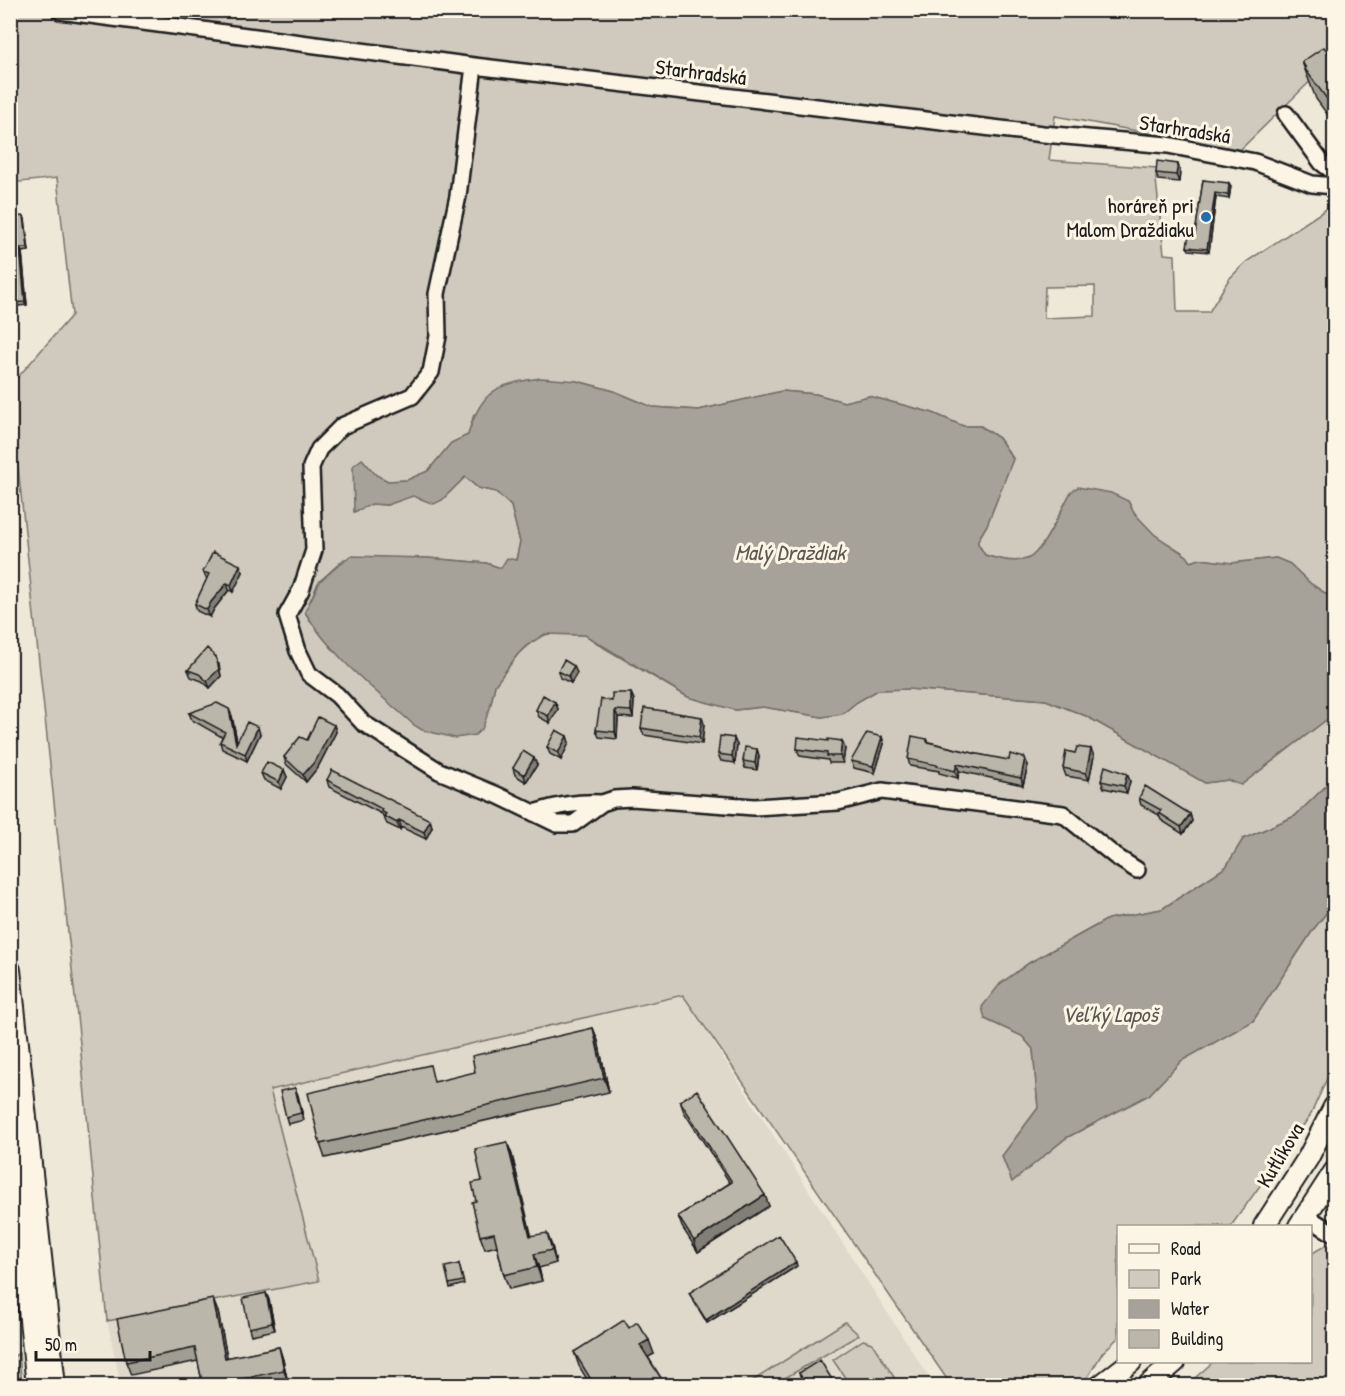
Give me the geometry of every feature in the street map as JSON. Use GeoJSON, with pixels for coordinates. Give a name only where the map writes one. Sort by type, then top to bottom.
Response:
{"type":"FeatureCollection","features":[{"type":"Feature","properties":{"kind":"main road"},"geometry":{"type":"LineString","coordinates":[[10,970],[55,1386]]}},
{"type":"Feature","properties":{"kind":"main road","name":"Kutlíkova"},"geometry":{"type":"LineString","coordinates":[[1265,1225],[1308,1158],[1335,1107]]}},
{"type":"Feature","properties":{"kind":"main road"},"geometry":{"type":"LineString","coordinates":[[10,1132],[37,1386]]}},
{"type":"Feature","properties":{"kind":"main road"},"geometry":{"type":"LineString","coordinates":[[1281,1200],[1303,1221],[1335,1172]]}},
{"type":"Feature","properties":{"kind":"main road"},"geometry":{"type":"LineString","coordinates":[[1100,1386],[1130,1363]]}},
{"type":"Feature","properties":{"kind":"main road"},"geometry":{"type":"LineString","coordinates":[[1147,1386],[1174,1363]]}},
{"type":"Feature","properties":{"kind":"street","name":"Starhradská"},"geometry":{"type":"LineString","coordinates":[[60,11],[474,66],[1032,132],[1168,145],[1256,162],[1312,184],[1335,186]]}},
{"type":"Feature","properties":{"kind":"street"},"geometry":{"type":"LineString","coordinates":[[474,66],[458,196],[437,294],[438,336],[431,372],[412,396],[392,407],[342,426],[319,449],[311,466],[314,550],[301,590],[287,615],[298,651],[309,674],[337,695],[363,723],[439,771],[557,824],[573,824],[602,802]]}},
{"type":"Feature","properties":{"kind":"street"},"geometry":{"type":"LineString","coordinates":[[1286,114],[1322,163],[1335,172]]}},
{"type":"Feature","properties":{"kind":"street"},"geometry":{"type":"LineString","coordinates":[[534,813],[575,802],[602,802],[614,799],[632,798],[754,807],[838,801],[882,791],[1063,814],[1115,856],[1137,870]]}},
{"type":"Feature","properties":{"kind":"street"},"geometry":{"type":"LineString","coordinates":[[1303,1221],[1335,1234]]}},
{"type":"Feature","properties":{"kind":"shaded area"},"geometry":{"type":"Polygon","coordinates":[[[683,995],[934,1385],[121,1385],[107,1321],[319,1281],[270,1090],[683,995]]]}},
{"type":"Feature","properties":{"kind":"green space"},"geometry":{"type":"Polygon","coordinates":[[[10,11],[1334,11],[1334,58],[1240,150],[1055,116],[1049,160],[1157,168],[1156,180],[1164,254],[1175,255],[1177,312],[1209,312],[1229,279],[1246,262],[1334,204],[1334,599],[1311,584],[1290,564],[1276,558],[1232,563],[1200,559],[1191,562],[1184,554],[1147,528],[1128,501],[1071,492],[1046,539],[1033,555],[1017,561],[985,555],[978,540],[987,525],[1013,458],[999,438],[981,426],[963,426],[933,413],[869,396],[844,402],[816,394],[782,391],[699,410],[652,407],[614,391],[577,381],[474,414],[468,435],[451,443],[428,471],[407,480],[388,481],[376,475],[362,459],[372,504],[387,505],[413,495],[442,500],[465,477],[478,488],[496,492],[511,506],[520,542],[516,560],[501,568],[486,563],[427,558],[344,559],[318,583],[305,612],[312,624],[490,708],[495,685],[518,654],[535,639],[548,634],[585,635],[688,697],[735,710],[763,707],[822,717],[842,714],[878,690],[908,689],[1046,700],[1086,716],[1205,783],[1228,780],[1241,785],[1334,714],[1334,780],[1295,816],[1243,839],[1226,867],[1162,909],[1108,919],[1029,963],[1000,984],[985,1019],[1022,1036],[1033,1049],[1038,1108],[1002,1156],[1012,1181],[1066,1138],[1149,1095],[1181,1061],[1253,1021],[1313,930],[1334,903],[1334,1063],[1310,1116],[1232,1225],[1117,1225],[1117,1339],[1103,1352],[1083,1385],[951,1385],[683,995],[270,1090],[319,1281],[107,1321],[80,1044],[10,392],[11,385],[72,315],[57,178],[11,183],[10,11]],[[1095,286],[1045,287],[1044,318],[1095,316],[1095,286]]]}},
{"type":"Feature","properties":{"kind":"green space"},"geometry":{"type":"Polygon","coordinates":[[[1328,1244],[1334,1246],[1334,1370],[1327,1385],[1187,1385],[1212,1363],[1312,1363],[1312,1255],[1328,1244]]]}},
{"type":"Feature","properties":{"kind":"green space"},"geometry":{"type":"Polygon","coordinates":[[[845,1322],[859,1335],[773,1385],[746,1385],[845,1322]]]}},
{"type":"Feature","properties":{"kind":"green space"},"geometry":{"type":"Polygon","coordinates":[[[863,1340],[872,1343],[899,1385],[850,1385],[833,1360],[863,1340]]]}},
{"type":"Feature","properties":{"kind":"green space"},"geometry":{"type":"Polygon","coordinates":[[[19,1353],[22,1385],[11,1385],[11,1358],[19,1353]]]}},
{"type":"Feature","properties":{"kind":"water","name":"Malý Draždiak"},"geometry":{"type":"Polygon","coordinates":[[[541,378],[577,381],[614,391],[652,407],[699,410],[782,391],[816,394],[844,402],[869,396],[933,413],[963,426],[980,426],[999,438],[1013,459],[987,525],[978,540],[985,555],[1017,561],[1033,555],[1046,539],[1071,492],[1078,487],[1111,493],[1128,501],[1134,513],[1155,535],[1187,556],[1191,562],[1200,559],[1232,563],[1276,558],[1290,564],[1311,584],[1334,599],[1334,714],[1241,785],[1228,780],[1205,783],[1086,716],[1046,700],[908,689],[878,690],[842,714],[822,717],[763,707],[735,710],[688,697],[585,635],[545,634],[518,654],[495,685],[482,729],[475,735],[455,738],[422,730],[341,659],[305,612],[320,581],[350,556],[427,558],[486,563],[501,568],[507,558],[516,560],[520,542],[511,506],[496,492],[478,488],[465,477],[442,500],[434,504],[413,496],[387,505],[372,504],[354,512],[353,466],[362,459],[376,475],[388,481],[407,480],[428,471],[451,443],[468,435],[479,408],[493,392],[513,383],[541,378]]]}},
{"type":"Feature","properties":{"kind":"water","name":"Veľký Lapoš"},"geometry":{"type":"Polygon","coordinates":[[[1334,780],[1334,903],[1313,930],[1253,1021],[1181,1061],[1149,1095],[1066,1138],[1012,1182],[1002,1156],[1038,1108],[1033,1049],[1022,1036],[985,1019],[982,1007],[1000,984],[1029,963],[1108,919],[1162,909],[1226,867],[1243,839],[1295,816],[1334,780]]]}},
{"type":"Feature","properties":{"kind":"building"},"geometry":{"type":"Polygon","coordinates":[[[1324,47],[1335,61],[1335,110],[1302,62],[1324,47]]]}},
{"type":"Feature","properties":{"kind":"building"},"geometry":{"type":"Polygon","coordinates":[[[1157,161],[1178,164],[1176,175],[1156,173],[1157,161]]]}},
{"type":"Feature","properties":{"kind":"building","name":"horáreň pri Malom Draždiaku"},"geometry":{"type":"Polygon","coordinates":[[[1203,180],[1229,183],[1228,195],[1215,193],[1207,249],[1187,247],[1189,234],[1195,235],[1203,180]]]}},
{"type":"Feature","properties":{"kind":"building"},"geometry":{"type":"Polygon","coordinates":[[[24,216],[28,248],[20,248],[25,302],[10,303],[10,217],[24,216]]]}},
{"type":"Feature","properties":{"kind":"building"},"geometry":{"type":"Polygon","coordinates":[[[213,552],[240,565],[231,585],[227,583],[207,610],[195,604],[209,574],[203,572],[213,552]]]}},
{"type":"Feature","properties":{"kind":"building"},"geometry":{"type":"Polygon","coordinates":[[[207,648],[216,657],[219,669],[207,681],[199,674],[188,670],[207,648]]]}},
{"type":"Feature","properties":{"kind":"building"},"geometry":{"type":"Polygon","coordinates":[[[564,660],[574,666],[568,676],[558,671],[564,660]]]}},
{"type":"Feature","properties":{"kind":"building"},"geometry":{"type":"Polygon","coordinates":[[[612,693],[631,693],[631,711],[615,710],[615,732],[596,730],[601,699],[612,701],[612,693]]]}},
{"type":"Feature","properties":{"kind":"building"},"geometry":{"type":"Polygon","coordinates":[[[543,695],[555,702],[548,716],[536,710],[543,695]]]}},
{"type":"Feature","properties":{"kind":"building"},"geometry":{"type":"Polygon","coordinates":[[[217,703],[229,709],[236,744],[247,722],[258,727],[245,754],[220,742],[225,732],[189,713],[217,703]]]}},
{"type":"Feature","properties":{"kind":"building"},"geometry":{"type":"Polygon","coordinates":[[[644,708],[702,717],[699,737],[641,728],[644,708]]]}},
{"type":"Feature","properties":{"kind":"building"},"geometry":{"type":"Polygon","coordinates":[[[318,717],[334,725],[316,760],[303,775],[284,757],[300,737],[307,740],[318,717]]]}},
{"type":"Feature","properties":{"kind":"building"},"geometry":{"type":"Polygon","coordinates":[[[556,730],[567,736],[558,753],[547,747],[556,730]]]}},
{"type":"Feature","properties":{"kind":"building"},"geometry":{"type":"Polygon","coordinates":[[[867,733],[882,737],[873,766],[851,761],[867,733]]]}},
{"type":"Feature","properties":{"kind":"building"},"geometry":{"type":"Polygon","coordinates":[[[720,736],[734,738],[732,756],[718,754],[720,736]]]}},
{"type":"Feature","properties":{"kind":"building"},"geometry":{"type":"Polygon","coordinates":[[[912,736],[977,754],[1009,760],[1010,754],[1025,758],[1021,778],[957,764],[955,771],[908,759],[912,736]]]}},
{"type":"Feature","properties":{"kind":"building"},"geometry":{"type":"Polygon","coordinates":[[[798,737],[842,741],[840,756],[827,756],[827,753],[797,749],[798,737]]]}},
{"type":"Feature","properties":{"kind":"building"},"geometry":{"type":"Polygon","coordinates":[[[745,747],[757,749],[755,763],[743,761],[745,747]]]}},
{"type":"Feature","properties":{"kind":"building"},"geometry":{"type":"Polygon","coordinates":[[[1077,747],[1091,749],[1086,773],[1063,768],[1066,751],[1075,753],[1077,747]]]}},
{"type":"Feature","properties":{"kind":"building"},"geometry":{"type":"Polygon","coordinates":[[[523,751],[534,758],[524,775],[513,768],[523,751]]]}},
{"type":"Feature","properties":{"kind":"building"},"geometry":{"type":"Polygon","coordinates":[[[267,762],[284,770],[279,782],[261,773],[267,762]]]}},
{"type":"Feature","properties":{"kind":"building"},"geometry":{"type":"Polygon","coordinates":[[[1105,766],[1127,774],[1124,786],[1101,781],[1105,766]]]}},
{"type":"Feature","properties":{"kind":"building"},"geometry":{"type":"Polygon","coordinates":[[[332,770],[430,820],[424,832],[399,820],[397,823],[384,816],[386,814],[381,811],[382,809],[327,780],[332,770]]]}},
{"type":"Feature","properties":{"kind":"building"},"geometry":{"type":"Polygon","coordinates":[[[1145,786],[1190,814],[1181,827],[1159,813],[1161,810],[1139,798],[1145,786]]]}},
{"type":"Feature","properties":{"kind":"building"},"geometry":{"type":"Polygon","coordinates":[[[593,1028],[604,1078],[320,1144],[308,1093],[430,1065],[434,1082],[475,1072],[472,1056],[593,1028]]]}},
{"type":"Feature","properties":{"kind":"building"},"geometry":{"type":"Polygon","coordinates":[[[295,1088],[301,1113],[286,1117],[280,1091],[295,1088]]]}},
{"type":"Feature","properties":{"kind":"building"},"geometry":{"type":"Polygon","coordinates":[[[697,1090],[765,1195],[694,1241],[678,1216],[732,1182],[680,1101],[697,1090]]]}},
{"type":"Feature","properties":{"kind":"building"},"geometry":{"type":"Polygon","coordinates":[[[507,1142],[530,1236],[547,1233],[552,1250],[534,1254],[537,1267],[504,1275],[494,1233],[480,1236],[472,1202],[476,1201],[472,1183],[482,1181],[475,1149],[507,1142]]]}},
{"type":"Feature","properties":{"kind":"building"},"geometry":{"type":"Polygon","coordinates":[[[779,1235],[796,1262],[706,1320],[689,1293],[779,1235]]]}},
{"type":"Feature","properties":{"kind":"building"},"geometry":{"type":"Polygon","coordinates":[[[459,1264],[463,1281],[449,1284],[445,1267],[459,1264]]]}},
{"type":"Feature","properties":{"kind":"building"},"geometry":{"type":"Polygon","coordinates":[[[266,1293],[272,1323],[249,1328],[243,1298],[266,1293]]]}},
{"type":"Feature","properties":{"kind":"building"},"geometry":{"type":"Polygon","coordinates":[[[213,1299],[225,1358],[279,1347],[284,1370],[203,1386],[195,1348],[126,1362],[117,1319],[213,1299]]]}},
{"type":"Feature","properties":{"kind":"building"},"geometry":{"type":"Polygon","coordinates":[[[624,1320],[629,1328],[637,1322],[649,1340],[640,1345],[666,1386],[595,1386],[574,1352],[624,1320]]]}},
{"type":"Feature","properties":{"kind":"building"},"geometry":{"type":"Polygon","coordinates":[[[820,1360],[836,1386],[807,1386],[799,1373],[820,1360]]]}},
{"type":"Feature","properties":{"kind":"place","name":"horáreň pri Malom Draždiaku"},"geometry":{"type":"Point","coordinates":[1206,217]}}]}
